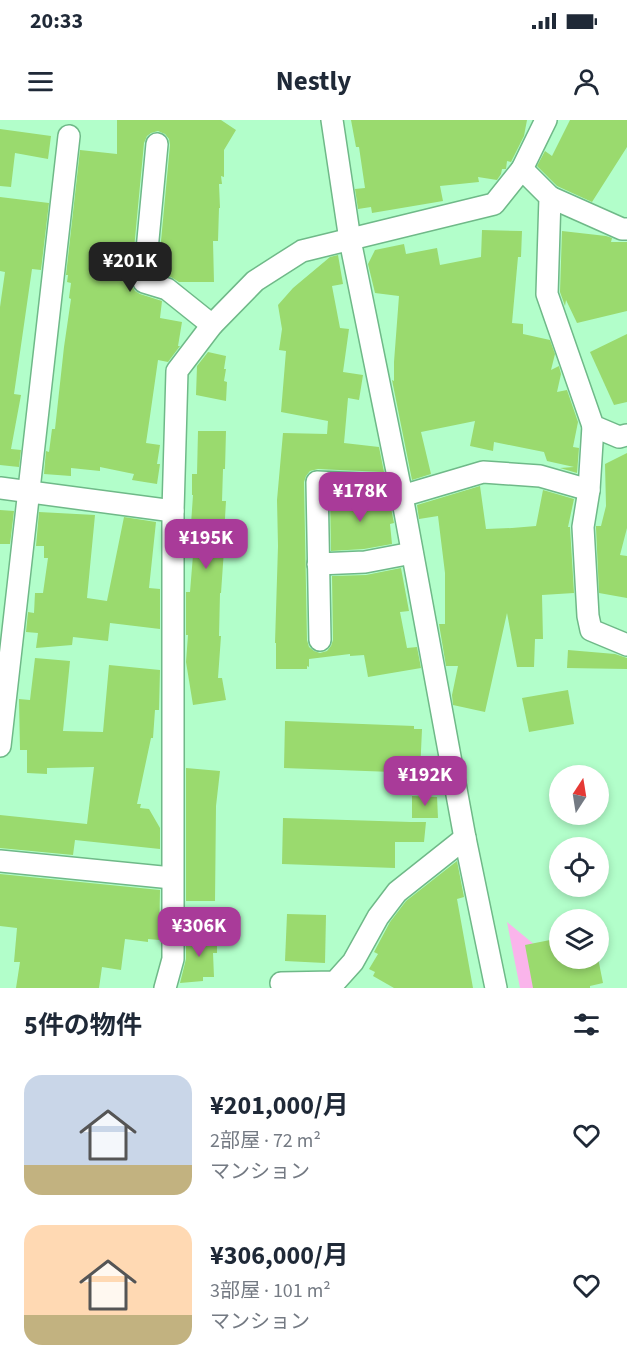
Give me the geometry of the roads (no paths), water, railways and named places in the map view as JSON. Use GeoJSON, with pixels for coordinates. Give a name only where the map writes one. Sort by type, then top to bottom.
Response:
{"type":"FeatureCollection","features":[{"type":"Feature","properties":{"kind":"street"},"geometry":{"type":"LineString","coordinates":[[332,120],[350,240],[401,491],[465,838],[496,988]]}},
{"type":"Feature","properties":{"kind":"street"},"geometry":{"type":"LineString","coordinates":[[165,988],[173,959],[173,511],[177,371],[212,325],[255,281],[302,251],[495,204],[522,169],[546,120]]}},
{"type":"Feature","properties":{"kind":"street"},"geometry":{"type":"LineString","coordinates":[[0,746],[69,136]]}},
{"type":"Feature","properties":{"kind":"street"},"geometry":{"type":"LineString","coordinates":[[157,144],[144,282],[167,289],[212,325]]}},
{"type":"Feature","properties":{"kind":"street"},"geometry":{"type":"LineString","coordinates":[[522,169],[550,197],[622,229],[627,229]]}},
{"type":"Feature","properties":{"kind":"street"},"geometry":{"type":"LineString","coordinates":[[550,197],[547,294],[593,426],[589,490],[583,527],[587,605],[591,630],[627,645]]}},
{"type":"Feature","properties":{"kind":"street"},"geometry":{"type":"LineString","coordinates":[[593,426],[619,437],[627,435]]}},
{"type":"Feature","properties":{"kind":"street"},"geometry":{"type":"LineString","coordinates":[[320,640],[317,482],[401,491],[483,472],[540,476],[589,490]]}},
{"type":"Feature","properties":{"kind":"street"},"geometry":{"type":"LineString","coordinates":[[0,488],[173,511]]}},
{"type":"Feature","properties":{"kind":"street"},"geometry":{"type":"LineString","coordinates":[[318,564],[365,562],[412,553]]}},
{"type":"Feature","properties":{"kind":"street"},"geometry":{"type":"LineString","coordinates":[[281,983],[335,982],[352,962],[378,917],[397,892],[465,838]]}},
{"type":"Feature","properties":{"kind":"street"},"geometry":{"type":"LineString","coordinates":[[0,861],[172,878]]}}]}
